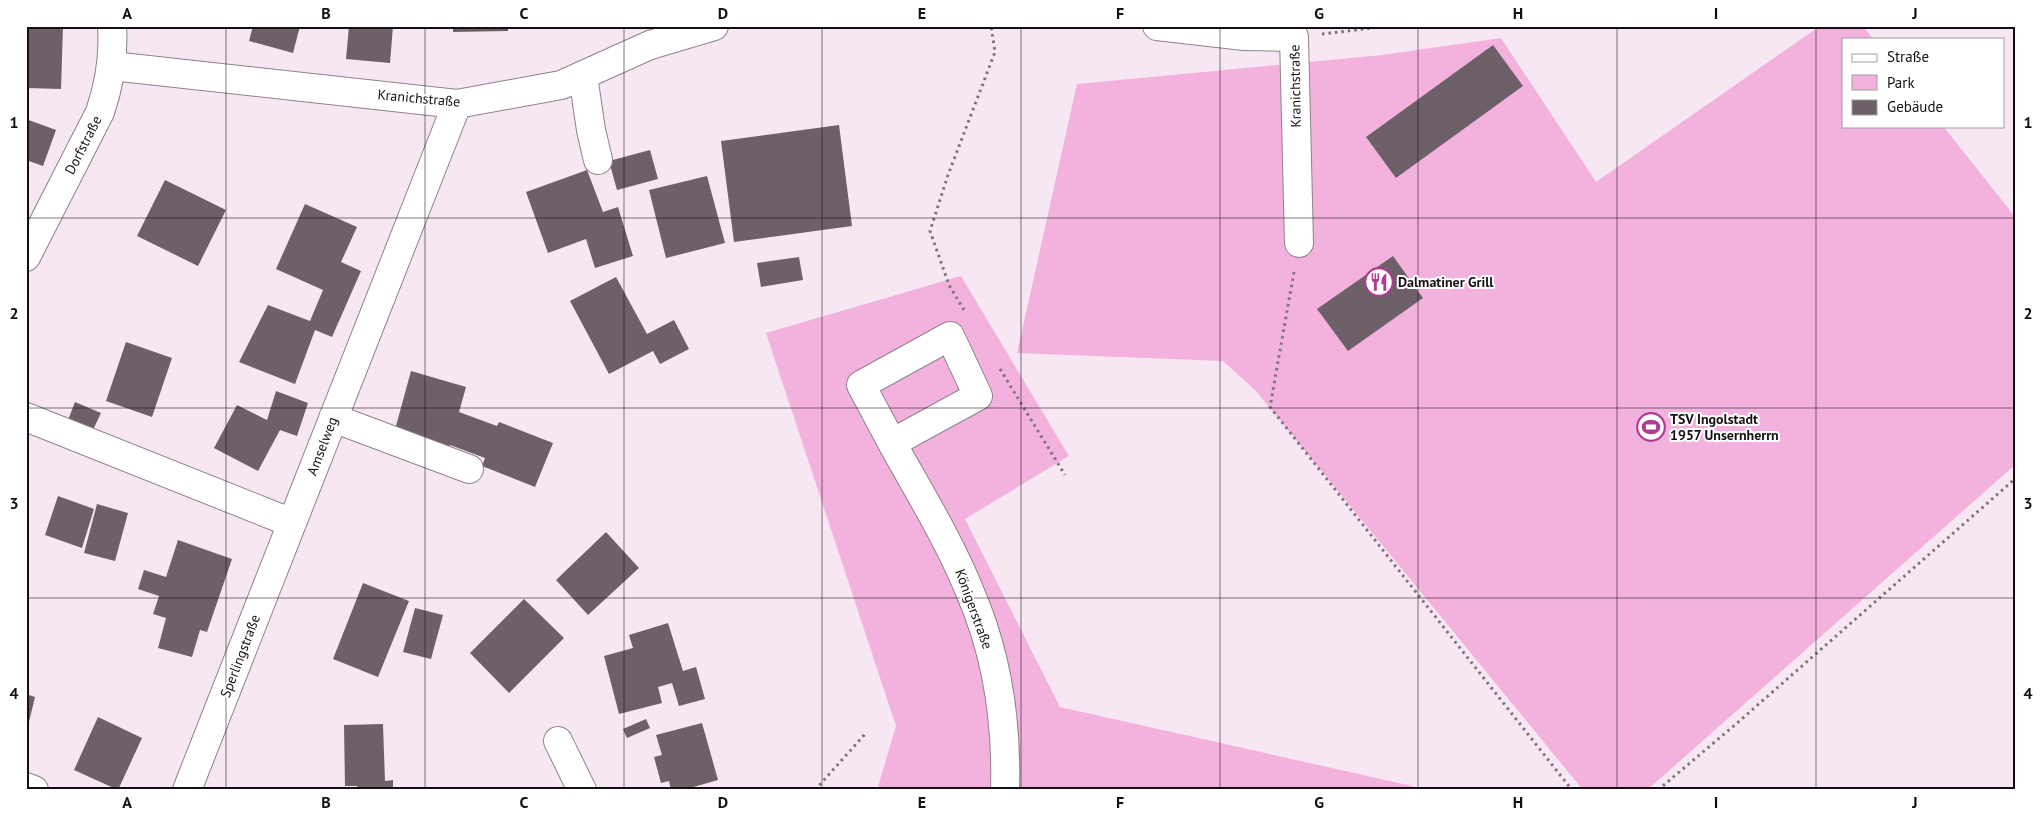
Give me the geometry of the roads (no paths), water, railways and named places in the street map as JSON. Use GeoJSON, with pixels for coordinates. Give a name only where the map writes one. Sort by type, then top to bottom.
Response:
{"type":"FeatureCollection","features":[{"type":"Feature","properties":{"kind":"street","name":"Dorfstraße"},"geometry":{"type":"LineString","coordinates":[[26,257],[36,215],[100,112],[108,90],[112,66],[112,26]]}},
{"type":"Feature","properties":{"kind":"street","name":"Kranichstraße"},"geometry":{"type":"LineString","coordinates":[[112,66],[457,104],[561,85],[650,45],[714,26]]}},
{"type":"Feature","properties":{"kind":"street","name":"Kranichstraße"},"geometry":{"type":"LineString","coordinates":[[1157,26],[1244,36],[1294,37],[1299,243]]}},
{"type":"Feature","properties":{"kind":"street"},"geometry":{"type":"LineString","coordinates":[[583,76],[591,130],[598,160]]}},
{"type":"Feature","properties":{"kind":"street","name":"Amselweg"},"geometry":{"type":"LineString","coordinates":[[292,523],[457,104]]}},
{"type":"Feature","properties":{"kind":"street"},"geometry":{"type":"LineString","coordinates":[[26,417],[292,523]]}},
{"type":"Feature","properties":{"kind":"street"},"geometry":{"type":"LineString","coordinates":[[333,418],[469,469]]}},
{"type":"Feature","properties":{"kind":"street","name":"Königerstraße"},"geometry":{"type":"LineString","coordinates":[[892,443],[952,553],[971,592],[985,633],[996,674],[1003,717],[1006,760],[1005,790]]}},
{"type":"Feature","properties":{"kind":"street","name":"Sperlingstraße"},"geometry":{"type":"LineString","coordinates":[[187,790],[292,523]]}},
{"type":"Feature","properties":{"kind":"street"},"geometry":{"type":"LineString","coordinates":[[558,740],[582,790]]}},
{"type":"Feature","properties":{"kind":"street"},"geometry":{"type":"LineString","coordinates":[[26,787],[34,790]]}},
{"type":"Feature","properties":{"kind":"place","name":"Dalmatiner Grill"},"geometry":{"type":"Point","coordinates":[1379,282]}},
{"type":"Feature","properties":{"kind":"place","name":"TSV Ingolstadt 1957 Unsernherrn"},"geometry":{"type":"Point","coordinates":[1651,427]}}]}
